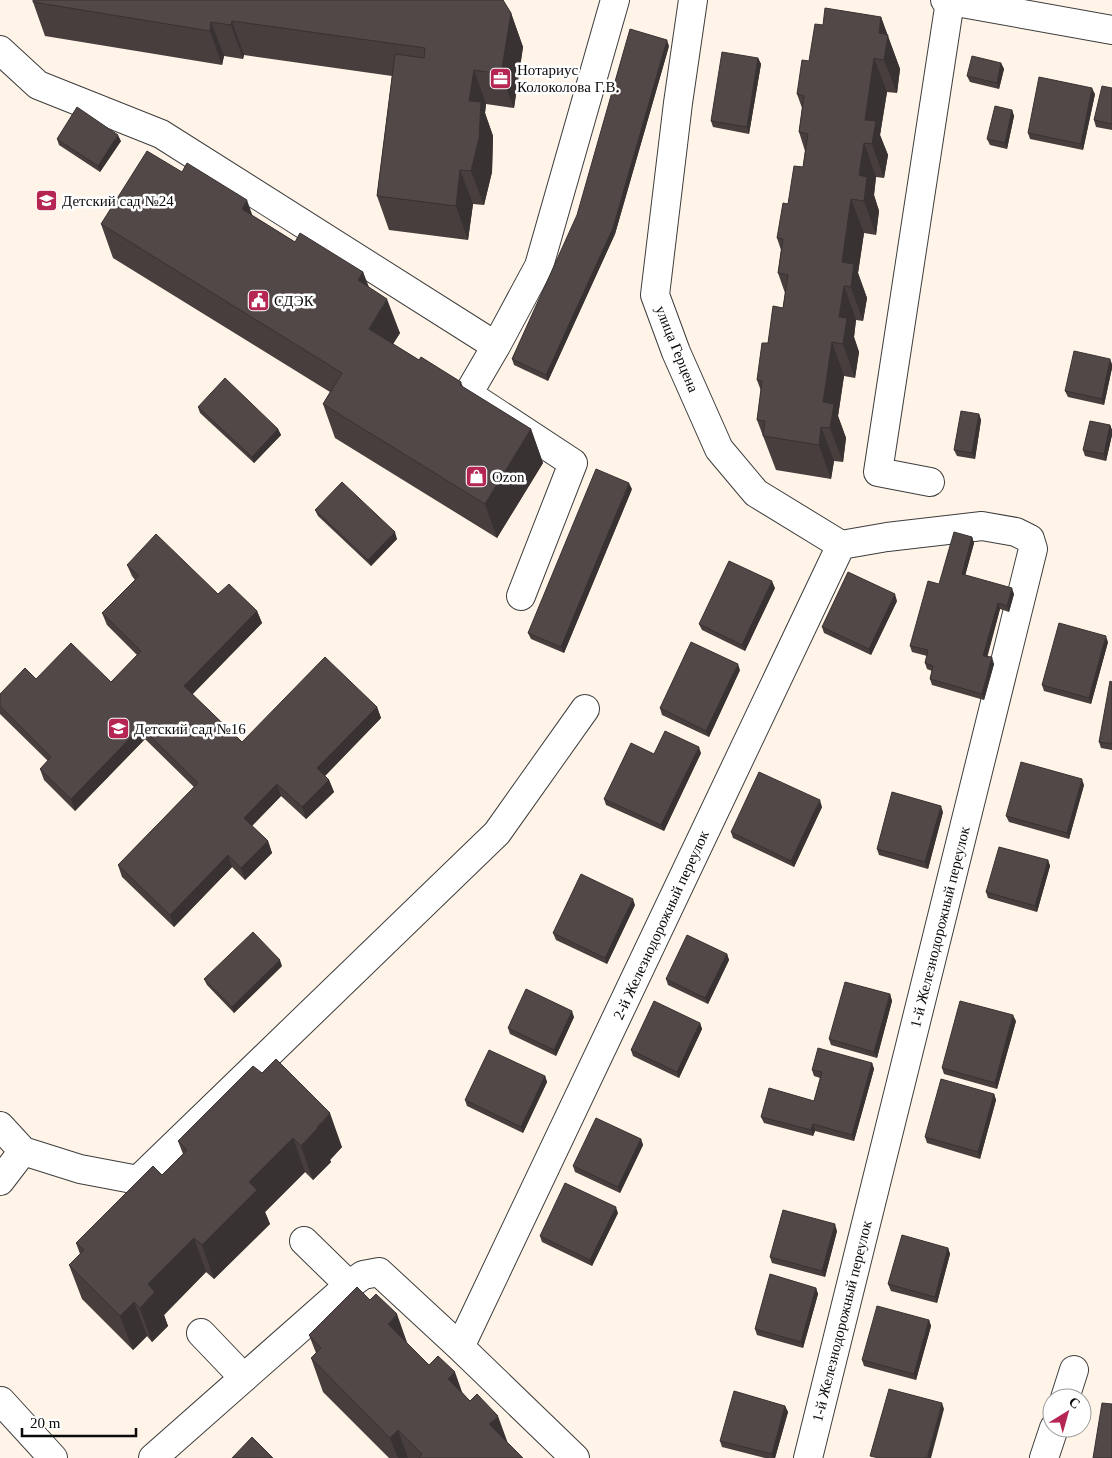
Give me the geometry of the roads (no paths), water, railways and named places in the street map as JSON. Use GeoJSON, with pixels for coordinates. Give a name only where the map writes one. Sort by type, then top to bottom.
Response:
{"type":"FeatureCollection","features":[{"type":"Feature","properties":{"kind":"street"},"geometry":{"type":"LineString","coordinates":[[521,596],[573,463],[468,394],[539,266],[615,0]]}},
{"type":"Feature","properties":{"kind":"street","name":"улица Герцена"},"geometry":{"type":"LineString","coordinates":[[693,0],[678,103],[655,296],[676,352],[719,449],[756,493],[841,545]]}},
{"type":"Feature","properties":{"kind":"street"},"geometry":{"type":"LineString","coordinates":[[930,482],[878,472],[947,0],[1112,30]]}},
{"type":"Feature","properties":{"kind":"street"},"geometry":{"type":"LineString","coordinates":[[0,50],[38,85],[160,134],[496,346]]}},
{"type":"Feature","properties":{"kind":"street","name":"1-й Железнодорожный переулок"},"geometry":{"type":"LineString","coordinates":[[808,1458],[1033,549],[1030,539],[1016,532],[982,526],[887,537],[841,545]]}},
{"type":"Feature","properties":{"kind":"street","name":"2-й Железнодорожный переулок"},"geometry":{"type":"LineString","coordinates":[[460,1347],[841,545]]}},
{"type":"Feature","properties":{"kind":"street"},"geometry":{"type":"LineString","coordinates":[[0,1126],[23,1151],[80,1169],[138,1180],[497,833],[586,709]]}},
{"type":"Feature","properties":{"kind":"street"},"geometry":{"type":"LineString","coordinates":[[0,1181],[23,1151]]}},
{"type":"Feature","properties":{"kind":"street"},"geometry":{"type":"LineString","coordinates":[[304,1241],[348,1285]]}},
{"type":"Feature","properties":{"kind":"street"},"geometry":{"type":"LineString","coordinates":[[153,1458],[348,1285],[363,1275],[379,1272],[575,1458]]}},
{"type":"Feature","properties":{"kind":"street"},"geometry":{"type":"LineString","coordinates":[[201,1333],[244,1378]]}},
{"type":"Feature","properties":{"kind":"street"},"geometry":{"type":"LineString","coordinates":[[1068,1388],[1074,1370]]}},
{"type":"Feature","properties":{"kind":"street"},"geometry":{"type":"LineString","coordinates":[[0,1399],[53,1458]]}},
{"type":"Feature","properties":{"kind":"street"},"geometry":{"type":"LineString","coordinates":[[1044,1458],[1051,1438]]}},
{"type":"Feature","properties":{"kind":"place","name":"Нотариус Колоколова Г.В."},"geometry":{"type":"Point","coordinates":[501,79]}},
{"type":"Feature","properties":{"kind":"place","name":"Детский сад №24"},"geometry":{"type":"Point","coordinates":[46,201]}},
{"type":"Feature","properties":{"kind":"place","name":"СДЭК"},"geometry":{"type":"Point","coordinates":[258,301]}},
{"type":"Feature","properties":{"kind":"place","name":"Ozon"},"geometry":{"type":"Point","coordinates":[476,477]}},
{"type":"Feature","properties":{"kind":"place","name":"Детский сад №16"},"geometry":{"type":"Point","coordinates":[118,729]}}]}
